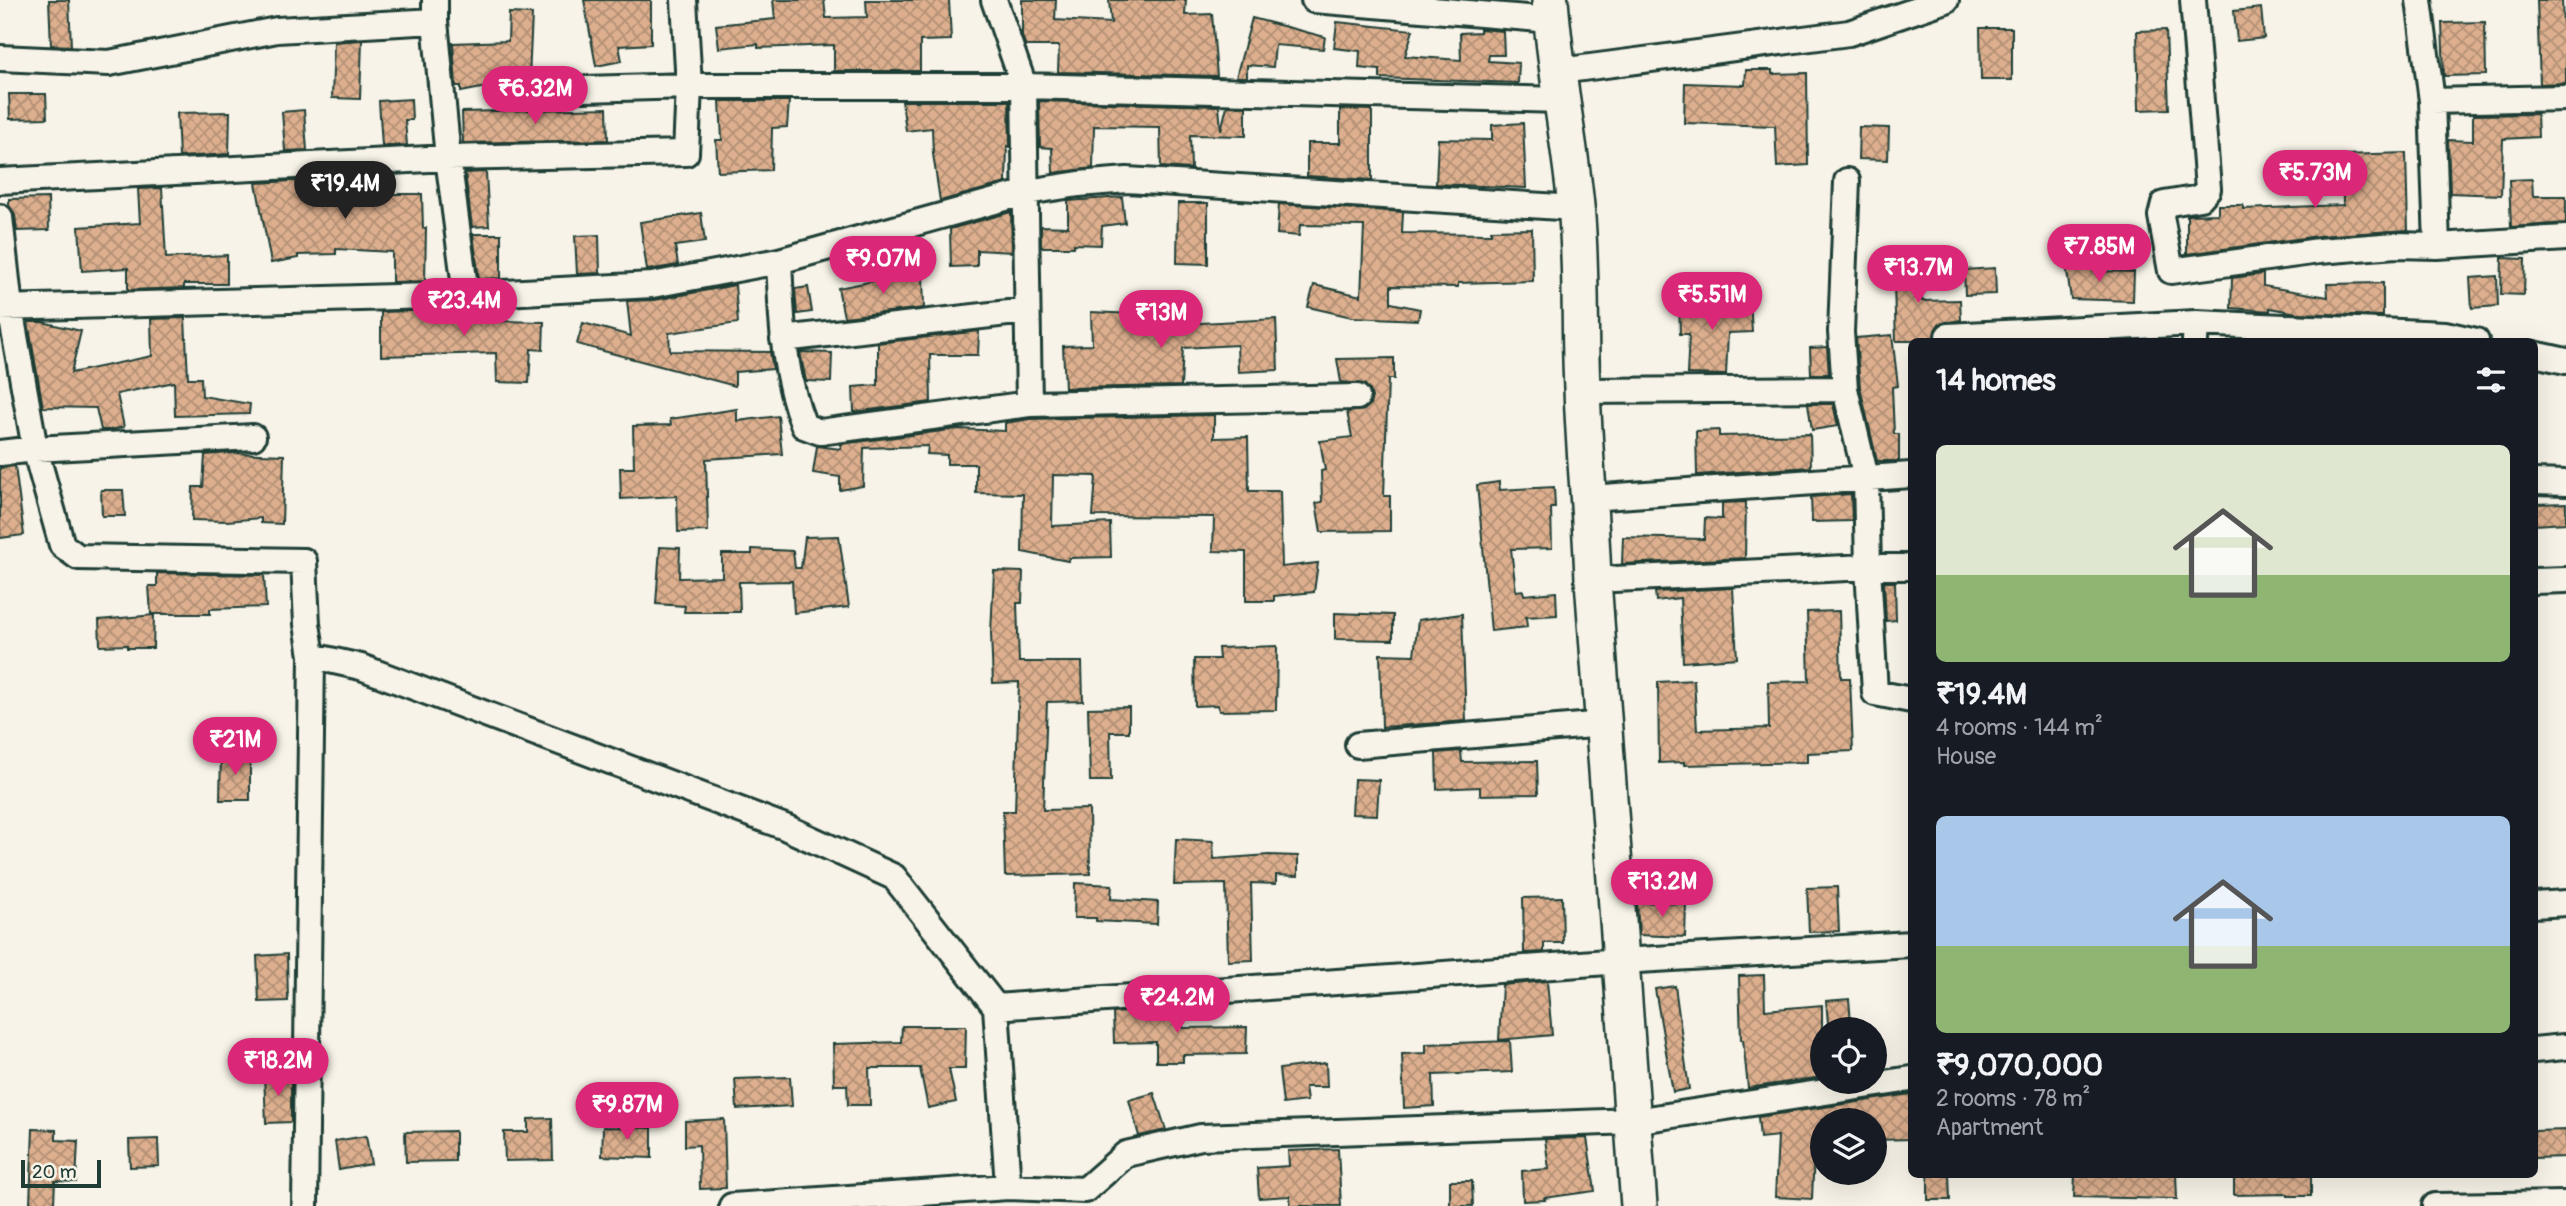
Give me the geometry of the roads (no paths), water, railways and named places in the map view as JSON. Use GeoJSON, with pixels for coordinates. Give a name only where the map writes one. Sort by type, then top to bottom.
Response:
{"type":"FeatureCollection","features":[{"type":"Feature","properties":{"kind":"street"},"geometry":{"type":"LineString","coordinates":[[0,181],[448,158],[686,153],[689,86],[684,0]]}},
{"type":"Feature","properties":{"kind":"street"},"geometry":{"type":"LineString","coordinates":[[994,0],[1024,86],[1029,404]]}},
{"type":"Feature","properties":{"kind":"street"},"geometry":{"type":"LineString","coordinates":[[1314,0],[1551,10],[1576,208],[1582,391],[1593,580],[1639,1206]]}},
{"type":"Feature","properties":{"kind":"street"},"geometry":{"type":"LineString","coordinates":[[584,89],[689,86],[1560,86],[1849,33],[1946,0]]}},
{"type":"Feature","properties":{"kind":"street"},"geometry":{"type":"LineString","coordinates":[[2193,0],[2208,189],[2200,198],[2164,204],[2161,216],[2171,271],[2319,251],[2566,238]]}},
{"type":"Feature","properties":{"kind":"street"},"geometry":{"type":"LineString","coordinates":[[2419,0],[2432,101],[2437,246]]}},
{"type":"Feature","properties":{"kind":"street"},"geometry":{"type":"LineString","coordinates":[[0,58],[109,63],[277,30],[435,10],[448,158],[466,295]]}},
{"type":"Feature","properties":{"kind":"street"},"geometry":{"type":"LineString","coordinates":[[2432,101],[2566,98]]}},
{"type":"Feature","properties":{"kind":"street"},"geometry":{"type":"LineString","coordinates":[[5,308],[466,295],[652,285],[779,261],[1027,192],[1127,180],[1576,208]]}},
{"type":"Feature","properties":{"kind":"street"},"geometry":{"type":"LineString","coordinates":[[1847,181],[1842,332],[1845,389],[1866,478],[1875,693],[1908,699]]}},
{"type":"Feature","properties":{"kind":"street"},"geometry":{"type":"LineString","coordinates":[[0,217],[5,308],[34,449],[62,545],[78,556],[303,561],[312,656],[305,1206]]}},
{"type":"Feature","properties":{"kind":"street"},"geometry":{"type":"LineString","coordinates":[[779,261],[783,339],[792,397],[804,426],[820,432],[1029,404],[1357,397]]}},
{"type":"Feature","properties":{"kind":"street"},"geometry":{"type":"LineString","coordinates":[[783,339],[1026,311]]}},
{"type":"Feature","properties":{"kind":"street"},"geometry":{"type":"LineString","coordinates":[[1948,336],[2196,332],[2445,334],[2463,338]]}},
{"type":"Feature","properties":{"kind":"street"},"geometry":{"type":"LineString","coordinates":[[2538,355],[2566,361]]}},
{"type":"Feature","properties":{"kind":"street"},"geometry":{"type":"LineString","coordinates":[[1582,391],[1845,389]]}},
{"type":"Feature","properties":{"kind":"street"},"geometry":{"type":"LineString","coordinates":[[0,453],[253,436]]}},
{"type":"Feature","properties":{"kind":"street"},"geometry":{"type":"LineString","coordinates":[[1590,498],[1908,475]]}},
{"type":"Feature","properties":{"kind":"street"},"geometry":{"type":"LineString","coordinates":[[2538,482],[2566,483]]}},
{"type":"Feature","properties":{"kind":"street"},"geometry":{"type":"LineString","coordinates":[[1593,580],[1908,567]]}},
{"type":"Feature","properties":{"kind":"street"},"geometry":{"type":"LineString","coordinates":[[2538,580],[2566,580]]}},
{"type":"Feature","properties":{"kind":"street"},"geometry":{"type":"LineString","coordinates":[[312,656],[361,667],[772,822],[894,877],[996,1007],[1008,1187]]}},
{"type":"Feature","properties":{"kind":"street"},"geometry":{"type":"LineString","coordinates":[[1358,745],[1604,724]]}},
{"type":"Feature","properties":{"kind":"street"},"geometry":{"type":"LineString","coordinates":[[2538,905],[2566,903]]}},
{"type":"Feature","properties":{"kind":"street"},"geometry":{"type":"LineString","coordinates":[[996,1007],[1621,961],[1908,944]]}},
{"type":"Feature","properties":{"kind":"street"},"geometry":{"type":"LineString","coordinates":[[2538,1049],[2564,1046]]}},
{"type":"Feature","properties":{"kind":"street"},"geometry":{"type":"LineString","coordinates":[[732,1206],[1008,1187],[1085,1198],[1126,1154],[1200,1137],[1634,1121],[1908,1079]]}},
{"type":"Feature","properties":{"kind":"street"},"geometry":{"type":"LineString","coordinates":[[2435,1206],[2566,1204]]}}]}
